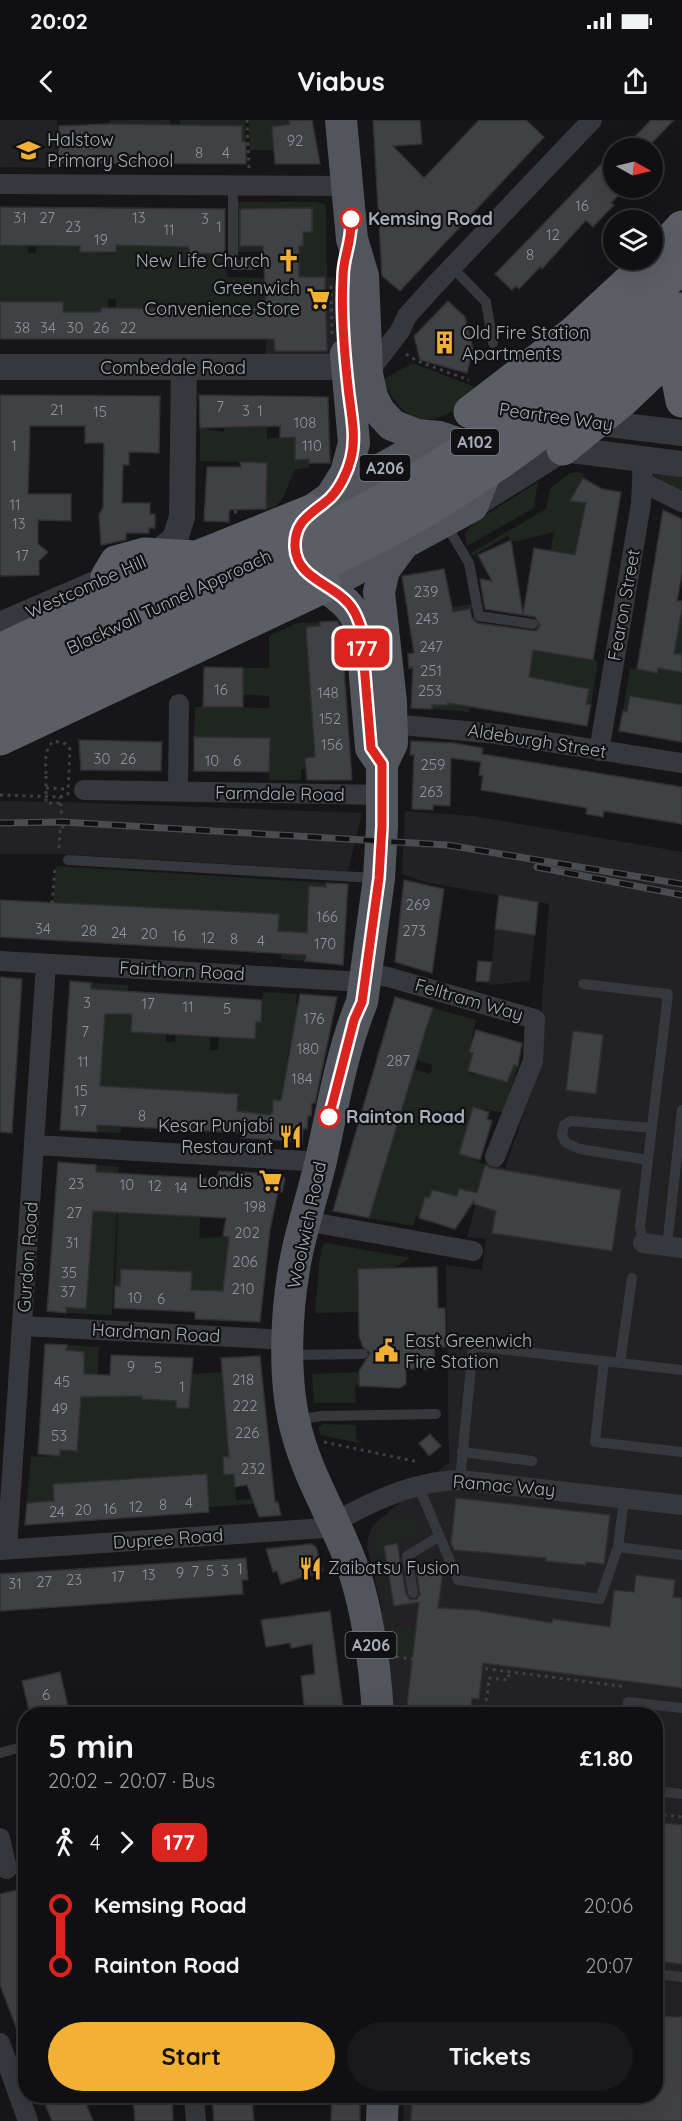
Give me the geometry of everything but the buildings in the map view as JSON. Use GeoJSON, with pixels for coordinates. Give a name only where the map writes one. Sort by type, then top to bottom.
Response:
{"type":"FeatureCollection","features":[{"type":"Feature","properties":{"kind":"highway"},"geometry":{"type":"LineString","coordinates":[[663,247],[682,227]]}},
{"type":"Feature","properties":{"kind":"highway","name":"Blackwall Tunnel Approach"},"geometry":{"type":"LineString","coordinates":[[0,714],[242,584],[393,494],[501,425],[591,354],[682,266]]}},
{"type":"Feature","properties":{"kind":"highway"},"geometry":{"type":"LineString","coordinates":[[472,397],[573,333],[640,270]]}},
{"type":"Feature","properties":{"kind":"highway","name":"Blackwall Tunnel Approach"},"geometry":{"type":"LineString","coordinates":[[0,680],[242,584],[345,554],[472,481],[518,450],[596,389],[682,309]]}},
{"type":"Feature","properties":{"kind":"highway"},"geometry":{"type":"LineString","coordinates":[[563,449],[596,423],[682,345]]}},
{"type":"Feature","properties":{"kind":"highway"},"geometry":{"type":"LineString","coordinates":[[682,352],[677,375],[682,401]]}},
{"type":"Feature","properties":{"kind":"highway"},"geometry":{"type":"LineString","coordinates":[[0,650],[197,557],[321,504]]}},
{"type":"Feature","properties":{"kind":"highway"},"geometry":{"type":"LineString","coordinates":[[107,577],[116,562],[135,554],[197,557]]}},
{"type":"Feature","properties":{"kind":"highway"},"geometry":{"type":"LineString","coordinates":[[0,739],[325,586]]}},
{"type":"Feature","properties":{"kind":"main road","name":"Woolwich Road"},"geometry":{"type":"LineString","coordinates":[[341,120],[352,239],[342,275],[354,443],[346,473],[298,531],[295,545],[297,558],[308,573],[342,597],[357,615],[361,628],[371,748],[382,764]]}},
{"type":"Feature","properties":{"kind":"main road","name":"Woolwich Road"},"geometry":{"type":"LineString","coordinates":[[325,586],[472,506],[483,479],[482,466],[468,447],[439,437],[417,435],[392,425],[379,411],[348,362]]}},
{"type":"Feature","properties":{"kind":"main road","name":"A206"},"geometry":{"type":"LineString","coordinates":[[321,504],[439,437]]}},
{"type":"Feature","properties":{"kind":"main road","name":"Woolwich Road"},"geometry":{"type":"LineString","coordinates":[[377,1707],[375,1674],[362,1601],[353,1570],[334,1523],[309,1473],[294,1421],[288,1347],[294,1269],[354,1020],[362,1002],[379,878],[383,795],[382,764],[392,743],[379,592],[384,570],[404,544]]}},
{"type":"Feature","properties":{"kind":"main road"},"geometry":{"type":"LineString","coordinates":[[382,2103],[382,2121]]}},
{"type":"Feature","properties":{"kind":"street"},"geometry":{"type":"LineString","coordinates":[[348,362],[400,331],[407,316],[592,120]]}},
{"type":"Feature","properties":{"kind":"street"},"geometry":{"type":"LineString","coordinates":[[0,184],[348,186]]}},
{"type":"Feature","properties":{"kind":"street","name":"Combedale Road"},"geometry":{"type":"LineString","coordinates":[[0,367],[184,368],[348,362]]}},
{"type":"Feature","properties":{"kind":"street","name":"Westcombe Hill"},"geometry":{"type":"LineString","coordinates":[[157,554],[175,539],[182,517],[184,368]]}},
{"type":"Feature","properties":{"kind":"street"},"geometry":{"type":"LineString","coordinates":[[439,437],[472,397]]}},
{"type":"Feature","properties":{"kind":"street","name":"Peartree Way"},"geometry":{"type":"LineString","coordinates":[[472,397],[490,407],[682,433]]}},
{"type":"Feature","properties":{"kind":"street","name":"Peartree Way"},"geometry":{"type":"LineString","coordinates":[[472,506],[563,449],[643,470],[682,464]]}},
{"type":"Feature","properties":{"kind":"street"},"geometry":{"type":"LineString","coordinates":[[643,470],[682,502]]}},
{"type":"Feature","properties":{"kind":"street","name":"Fearon Street"},"geometry":{"type":"LineString","coordinates":[[599,751],[643,470]]}},
{"type":"Feature","properties":{"kind":"street","name":"Westcombe Hill"},"geometry":{"type":"LineString","coordinates":[[0,625],[107,577]]}},
{"type":"Feature","properties":{"kind":"street"},"geometry":{"type":"LineString","coordinates":[[178,792],[179,704]]}},
{"type":"Feature","properties":{"kind":"street","name":"Aldeburgh Street"},"geometry":{"type":"LineString","coordinates":[[392,724],[459,729],[682,763]]}},
{"type":"Feature","properties":{"kind":"street","name":"Farmdale Road"},"geometry":{"type":"LineString","coordinates":[[84,790],[383,795]]}},
{"type":"Feature","properties":{"kind":"street","name":"Fairthorn Road"},"geometry":{"type":"LineString","coordinates":[[0,961],[365,978]]}},
{"type":"Feature","properties":{"kind":"street","name":"Gurdon Road"},"geometry":{"type":"LineString","coordinates":[[3,1550],[23,1326],[46,964]]}},
{"type":"Feature","properties":{"kind":"street","name":"Felltram Way"},"geometry":{"type":"LineString","coordinates":[[365,978],[384,975],[535,1019],[533,1061],[495,1157]]}},
{"type":"Feature","properties":{"kind":"street"},"geometry":{"type":"LineString","coordinates":[[35,1145],[306,1161],[320,1165]]}},
{"type":"Feature","properties":{"kind":"street"},"geometry":{"type":"LineString","coordinates":[[305,1221],[473,1251]]}},
{"type":"Feature","properties":{"kind":"street"},"geometry":{"type":"LineString","coordinates":[[643,1243],[674,1247]]}},
{"type":"Feature","properties":{"kind":"street","name":"Hardman Road"},"geometry":{"type":"LineString","coordinates":[[23,1326],[288,1347]]}},
{"type":"Feature","properties":{"kind":"street","name":"Ramac Way"},"geometry":{"type":"LineString","coordinates":[[334,1523],[354,1511],[418,1485],[459,1480],[682,1505]]}},
{"type":"Feature","properties":{"kind":"street","name":"Dupree Road"},"geometry":{"type":"LineString","coordinates":[[3,1550],[325,1528],[334,1523]]}},
{"type":"Feature","properties":{"kind":"street"},"geometry":{"type":"LineString","coordinates":[[0,1838],[11,1868]]}},
{"type":"Feature","properties":{"kind":"street"},"geometry":{"type":"LineString","coordinates":[[0,2043],[18,2093]]}},
{"type":"Feature","properties":{"kind":"street"},"geometry":{"type":"LineString","coordinates":[[22,2103],[28,2121]]}},
{"type":"Feature","properties":{"kind":"street"},"geometry":{"type":"LineString","coordinates":[[195,2103],[196,2121]]}},
{"type":"Feature","properties":{"kind":"lane"},"geometry":{"type":"LineString","coordinates":[[232,185],[233,265],[254,265]]}},
{"type":"Feature","properties":{"kind":"lane"},"geometry":{"type":"LineString","coordinates":[[452,267],[486,302],[493,343]]}},
{"type":"Feature","properties":{"kind":"lane"},"geometry":{"type":"LineString","coordinates":[[444,522],[469,563],[479,616],[533,624]]}},
{"type":"Feature","properties":{"kind":"lane"},"geometry":{"type":"LineString","coordinates":[[63,856],[379,878]]}},
{"type":"Feature","properties":{"kind":"lane"},"geometry":{"type":"LineString","coordinates":[[583,984],[668,994],[640,1226],[643,1243]]}},
{"type":"Feature","properties":{"kind":"lane"},"geometry":{"type":"LineString","coordinates":[[674,1247],[682,1110]]}},
{"type":"Feature","properties":{"kind":"lane"},"geometry":{"type":"LineString","coordinates":[[648,1160],[580,1149],[566,1143],[562,1135],[564,1125],[571,1121],[652,1128]]}},
{"type":"Feature","properties":{"kind":"lane"},"geometry":{"type":"LineString","coordinates":[[620,1363],[632,1278]]}},
{"type":"Feature","properties":{"kind":"lane"},"geometry":{"type":"LineString","coordinates":[[459,1480],[473,1346],[682,1370]]}},
{"type":"Feature","properties":{"kind":"lane"},"geometry":{"type":"LineString","coordinates":[[288,1347],[363,1354]]}},
{"type":"Feature","properties":{"kind":"lane"},"geometry":{"type":"LineString","coordinates":[[604,1361],[595,1442],[682,1452]]}},
{"type":"Feature","properties":{"kind":"lane"},"geometry":{"type":"LineString","coordinates":[[294,1421],[321,1416],[436,1414]]}},
{"type":"Feature","properties":{"kind":"lane"},"geometry":{"type":"LineString","coordinates":[[462,1452],[532,1461]]}},
{"type":"Feature","properties":{"kind":"lane"},"geometry":{"type":"LineString","coordinates":[[418,1485],[458,1580],[600,1599],[618,1547],[624,1499]]}},
{"type":"Feature","properties":{"kind":"lane"},"geometry":{"type":"LineString","coordinates":[[413,1593],[407,1556],[438,1537]]}},
{"type":"Feature","properties":{"kind":"lane"},"geometry":{"type":"LineString","coordinates":[[618,1547],[682,1555]]}},
{"type":"Feature","properties":{"kind":"lane"},"geometry":{"type":"LineString","coordinates":[[627,1707],[628,1702],[682,1708]]}},
{"type":"Feature","properties":{"kind":"lane"},"geometry":{"type":"LineString","coordinates":[[0,1753],[18,1748]]}},
{"type":"Feature","properties":{"kind":"lane"},"geometry":{"type":"LineString","coordinates":[[663,1792],[682,1794]]}},
{"type":"Feature","properties":{"kind":"lane"},"geometry":{"type":"LineString","coordinates":[[663,1975],[682,1977]]}},
{"type":"Feature","properties":{"kind":"path"},"geometry":{"type":"LineString","coordinates":[[247,120],[249,172]]}},
{"type":"Feature","properties":{"kind":"path"},"geometry":{"type":"LineString","coordinates":[[334,286],[331,286],[348,362]]}},
{"type":"Feature","properties":{"kind":"path"},"geometry":{"type":"LineString","coordinates":[[414,360],[472,397]]}},
{"type":"Feature","properties":{"kind":"path"},"geometry":{"type":"LineString","coordinates":[[196,510],[232,512]]}},
{"type":"Feature","properties":{"kind":"path"},"geometry":{"type":"LineString","coordinates":[[0,795],[60,796],[68,794],[70,749],[66,744],[54,741],[46,752],[45,776],[46,803],[60,803]]}},
{"type":"Feature","properties":{"kind":"path"},"geometry":{"type":"LineString","coordinates":[[60,796],[60,811],[63,811],[63,831],[60,831],[63,856]]}},
{"type":"Feature","properties":{"kind":"path"},"geometry":{"type":"LineString","coordinates":[[51,918],[55,865]]}},
{"type":"Feature","properties":{"kind":"path"},"geometry":{"type":"LineString","coordinates":[[319,1441],[419,1462]]}},
{"type":"Feature","properties":{"kind":"path"},"geometry":{"type":"LineString","coordinates":[[393,1656],[509,1670],[508,1680],[489,1678],[487,1698],[482,1707]]}},
{"type":"Feature","properties":{"kind":"path"},"geometry":{"type":"LineString","coordinates":[[509,1674],[636,1688]]}},
{"type":"Feature","properties":{"kind":"path"},"geometry":{"type":"LineString","coordinates":[[663,1815],[682,1817]]}},
{"type":"Feature","properties":{"kind":"shaded area","name":"Halstow Primary School"},"geometry":{"type":"Polygon","coordinates":[[[0,120],[57,120],[57,168],[0,167],[0,120]]]}},
{"type":"Feature","properties":{"kind":"shaded area"},"geometry":{"type":"Polygon","coordinates":[[[110,120],[170,120],[170,125],[110,125],[110,120]]]}},
{"type":"Feature","properties":{"kind":"shaded area"},"geometry":{"type":"Polygon","coordinates":[[[180,120],[245,120],[246,142],[242,142],[242,126],[180,125],[180,120]]]}},
{"type":"Feature","properties":{"kind":"shaded area"},"geometry":{"type":"Polygon","coordinates":[[[249,120],[289,120],[294,150],[250,150],[249,120]]]}},
{"type":"Feature","properties":{"kind":"shaded area"},"geometry":{"type":"Polygon","coordinates":[[[236,202],[317,202],[326,205],[327,277],[276,278],[276,272],[299,271],[299,251],[237,252],[236,202]]]}},
{"type":"Feature","properties":{"kind":"shaded area"},"geometry":{"type":"Polygon","coordinates":[[[116,229],[123,245],[142,246],[157,239],[157,247],[189,247],[189,253],[211,246],[212,254],[227,254],[227,277],[266,278],[267,309],[253,308],[253,318],[200,312],[200,305],[187,305],[187,318],[116,308],[116,299],[108,299],[108,308],[101,309],[101,318],[63,318],[63,303],[0,302],[0,245],[28,245],[28,253],[36,253],[36,245],[80,245],[80,252],[115,254],[116,229]]]}},
{"type":"Feature","properties":{"kind":"shaded area"},"geometry":{"type":"Polygon","coordinates":[[[334,277],[338,336],[329,355],[266,357],[266,278],[334,277]]]}},
{"type":"Feature","properties":{"kind":"shaded area"},"geometry":{"type":"Polygon","coordinates":[[[413,363],[485,391],[440,417],[428,420],[417,418],[406,412],[394,399],[382,380],[413,363]]]}},
{"type":"Feature","properties":{"kind":"shaded area"},"geometry":{"type":"Polygon","coordinates":[[[224,418],[227,428],[267,426],[267,438],[300,437],[300,442],[295,442],[295,459],[309,459],[310,467],[295,470],[282,500],[273,508],[266,510],[266,463],[200,461],[200,428],[224,432],[224,418]]]}},
{"type":"Feature","properties":{"kind":"shaded area"},"geometry":{"type":"Polygon","coordinates":[[[651,471],[682,475],[682,495],[650,473],[651,471]]]}},
{"type":"Feature","properties":{"kind":"shaded area"},"geometry":{"type":"Polygon","coordinates":[[[570,473],[584,474],[571,501],[597,505],[592,535],[578,533],[578,540],[582,541],[580,553],[535,637],[554,532],[514,542],[507,536],[473,556],[471,553],[546,509],[550,488],[570,473]]]}},
{"type":"Feature","properties":{"kind":"shaded area"},"geometry":{"type":"Polygon","coordinates":[[[538,482],[534,508],[467,546],[465,533],[476,521],[538,482]]]}},
{"type":"Feature","properties":{"kind":"shaded area"},"geometry":{"type":"Polygon","coordinates":[[[472,604],[473,609],[458,612],[460,619],[474,617],[476,627],[532,658],[533,650],[598,661],[591,705],[586,704],[589,690],[546,680],[543,697],[473,684],[469,712],[432,709],[432,705],[448,705],[444,609],[472,604]]]}},
{"type":"Feature","properties":{"kind":"shaded area"},"geometry":{"type":"Polygon","coordinates":[[[682,609],[682,709],[678,704],[630,696],[627,712],[623,711],[630,668],[657,672],[658,668],[672,670],[675,653],[661,651],[662,642],[676,644],[682,609]]]}},
{"type":"Feature","properties":{"kind":"shaded area"},"geometry":{"type":"Polygon","coordinates":[[[320,622],[329,749],[315,757],[306,758],[306,769],[301,769],[301,780],[269,780],[270,738],[260,738],[260,750],[253,750],[253,737],[236,737],[235,750],[228,750],[227,737],[211,737],[210,750],[203,750],[204,737],[194,737],[195,707],[269,708],[269,696],[239,694],[225,681],[243,681],[243,668],[269,668],[269,636],[297,623],[320,622]]]}},
{"type":"Feature","properties":{"kind":"shaded area"},"geometry":{"type":"Polygon","coordinates":[[[0,801],[362,813],[348,871],[62,854],[0,854],[0,801]]]}},
{"type":"Feature","properties":{"kind":"shaded area"},"geometry":{"type":"Polygon","coordinates":[[[405,811],[473,816],[682,852],[682,2121],[403,2121],[404,2103],[663,2103],[663,1707],[393,1707],[381,1604],[367,1547],[368,1537],[373,1525],[449,1462],[446,1265],[482,1270],[486,1239],[467,1237],[486,1163],[505,1168],[541,1064],[542,1002],[549,904],[538,902],[530,981],[489,985],[499,895],[428,883],[402,874],[405,811]]]}},
{"type":"Feature","properties":{"kind":"shaded area"},"geometry":{"type":"Polygon","coordinates":[[[56,866],[326,883],[326,887],[309,886],[307,930],[324,931],[306,954],[305,961],[281,959],[282,932],[52,918],[56,866]]]}},
{"type":"Feature","properties":{"kind":"shaded area"},"geometry":{"type":"Polygon","coordinates":[[[91,983],[128,985],[126,1014],[132,1014],[131,1032],[166,1034],[166,1042],[175,1042],[176,1017],[211,1019],[210,1050],[218,1050],[219,1037],[255,1039],[256,1022],[261,1022],[263,992],[297,994],[296,1004],[313,1005],[310,1017],[296,1014],[293,1030],[307,1034],[304,1046],[290,1043],[287,1060],[300,1063],[298,1076],[285,1073],[282,1090],[295,1093],[293,1102],[273,1100],[290,1114],[270,1113],[269,1122],[242,1124],[243,1112],[237,1111],[238,1094],[123,1089],[121,1133],[97,1132],[98,1109],[91,983]]]}},
{"type":"Feature","properties":{"kind":"shaded area"},"geometry":{"type":"Polygon","coordinates":[[[433,1008],[476,1020],[469,1051],[473,1053],[468,1073],[475,1075],[479,1064],[497,1060],[492,1078],[506,1082],[514,1065],[518,1066],[504,1113],[473,1107],[459,1153],[485,1165],[474,1201],[468,1200],[470,1192],[459,1189],[454,1204],[448,1194],[432,1190],[429,1198],[425,1197],[420,1216],[417,1215],[413,1226],[369,1218],[372,1209],[357,1206],[360,1195],[375,1199],[380,1182],[365,1178],[383,1173],[387,1156],[383,1116],[399,1121],[404,1105],[388,1100],[391,1090],[407,1095],[412,1078],[396,1073],[398,1064],[430,1074],[433,1065],[417,1060],[419,1052],[403,1047],[406,1038],[422,1043],[427,1027],[411,1021],[430,1017],[433,1008]]]}},
{"type":"Feature","properties":{"kind":"shaded area"},"geometry":{"type":"Polygon","coordinates":[[[96,1165],[119,1167],[112,1315],[66,1313],[66,1307],[86,1308],[88,1288],[68,1286],[68,1277],[88,1278],[92,1228],[72,1217],[93,1218],[96,1165]]]}},
{"type":"Feature","properties":{"kind":"shaded area"},"geometry":{"type":"Polygon","coordinates":[[[118,1212],[200,1217],[199,1238],[230,1237],[225,1274],[242,1276],[223,1293],[191,1290],[139,1270],[121,1269],[120,1286],[115,1286],[118,1212]]]}},
{"type":"Feature","properties":{"kind":"shaded area"},"geometry":{"type":"Polygon","coordinates":[[[325,1243],[411,1258],[393,1268],[359,1270],[358,1312],[317,1313],[315,1310],[321,1249],[325,1243]]]}},
{"type":"Feature","properties":{"kind":"shaded area"},"geometry":{"type":"Polygon","coordinates":[[[67,1345],[99,1347],[97,1397],[106,1398],[108,1377],[142,1379],[142,1399],[176,1397],[176,1408],[189,1408],[190,1393],[187,1381],[192,1380],[192,1374],[240,1371],[250,1455],[223,1457],[224,1465],[234,1465],[236,1500],[253,1499],[253,1504],[209,1507],[208,1491],[203,1474],[159,1477],[160,1494],[27,1503],[31,1456],[49,1457],[60,1455],[60,1450],[77,1450],[78,1433],[61,1432],[80,1406],[84,1352],[66,1350],[67,1345]]]}},
{"type":"Feature","properties":{"kind":"shaded area"},"geometry":{"type":"Polygon","coordinates":[[[359,1372],[359,1382],[355,1386],[356,1403],[314,1403],[312,1374],[359,1372]]]}},
{"type":"Feature","properties":{"kind":"shaded area"},"geometry":{"type":"Polygon","coordinates":[[[323,1424],[356,1425],[356,1438],[363,1444],[321,1435],[318,1428],[323,1424]]]}},
{"type":"Feature","properties":{"kind":"shaded area"},"geometry":{"type":"Polygon","coordinates":[[[395,1518],[411,1518],[415,1522],[417,1536],[381,1545],[395,1629],[416,1626],[412,1654],[396,1653],[376,1542],[377,1533],[381,1527],[395,1518]]]}},
{"type":"Feature","properties":{"kind":"railway"},"geometry":{"type":"LineString","coordinates":[[0,823],[63,822],[447,845],[682,884]]}},
{"type":"Feature","properties":{"kind":"railway"},"geometry":{"type":"LineString","coordinates":[[537,867],[682,895]]}},
{"type":"Feature","properties":{"kind":"bus line","name":"177"},"geometry":{"type":"LineString","coordinates":[[329,1117],[354,1020],[362,1002],[379,878],[383,795],[382,764],[371,748],[361,628],[357,615],[342,597],[314,579],[303,568],[297,558],[295,545],[304,519],[330,497],[346,473],[354,443],[346,367],[342,275],[352,239],[351,219]]}},
{"type":"Feature","properties":{"kind":"place","name":"Halstow Primary School"},"geometry":{"type":"Point","coordinates":[29,150]}},
{"type":"Feature","properties":{"kind":"place","name":"Kemsing Road"},"geometry":{"type":"Point","coordinates":[351,219]}},
{"type":"Feature","properties":{"kind":"place","name":"New Life Church"},"geometry":{"type":"Point","coordinates":[288,261]}},
{"type":"Feature","properties":{"kind":"place","name":"Greenwich Convenience Store"},"geometry":{"type":"Point","coordinates":[318,298]}},
{"type":"Feature","properties":{"kind":"place","name":"Old Fire Station Apartments"},"geometry":{"type":"Point","coordinates":[444,343]}},
{"type":"Feature","properties":{"kind":"place","name":"Rainton Road"},"geometry":{"type":"Point","coordinates":[329,1117]}},
{"type":"Feature","properties":{"kind":"place","name":"Kesar Punjabi Restaurant"},"geometry":{"type":"Point","coordinates":[291,1136]}},
{"type":"Feature","properties":{"kind":"place","name":"Londis"},"geometry":{"type":"Point","coordinates":[270,1181]}},
{"type":"Feature","properties":{"kind":"place","name":"East Greenwich Fire Station"},"geometry":{"type":"Point","coordinates":[387,1351]}},
{"type":"Feature","properties":{"kind":"place","name":"Zaibatsu Fusion"},"geometry":{"type":"Point","coordinates":[310,1568]}}]}
